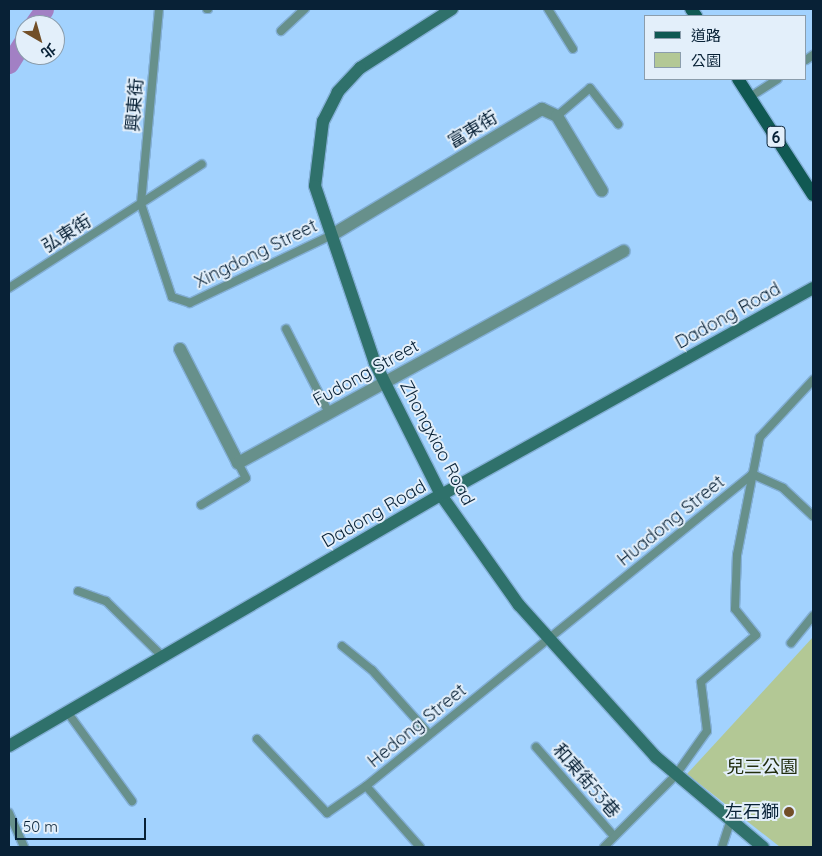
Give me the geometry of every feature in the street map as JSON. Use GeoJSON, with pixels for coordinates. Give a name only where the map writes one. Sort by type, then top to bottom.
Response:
{"type":"FeatureCollection","features":[{"type":"Feature","properties":{"kind":"main road","name":"6"},"geometry":{"type":"LineString","coordinates":[[739,80],[813,195]]}},
{"type":"Feature","properties":{"kind":"street","name":"Zhongxiao Road"},"geometry":{"type":"LineString","coordinates":[[451,9],[360,68],[334,99],[323,121],[315,186],[385,383],[442,495],[519,605],[675,776],[763,847]]}},
{"type":"Feature","properties":{"kind":"street","name":"富東街"},"geometry":{"type":"LineString","coordinates":[[332,235],[542,109],[556,116]]}},
{"type":"Feature","properties":{"kind":"street"},"geometry":{"type":"LineString","coordinates":[[556,116],[602,191]]}},
{"type":"Feature","properties":{"kind":"street","name":"Fudong Street"},"geometry":{"type":"LineString","coordinates":[[238,463],[623,251]]}},
{"type":"Feature","properties":{"kind":"street","name":"Dadong Road"},"geometry":{"type":"LineString","coordinates":[[9,746],[442,495],[813,288]]}},
{"type":"Feature","properties":{"kind":"street"},"geometry":{"type":"LineString","coordinates":[[180,349],[238,463]]}},
{"type":"Feature","properties":{"kind":"lane","name":"興東街"},"geometry":{"type":"LineString","coordinates":[[141,204],[159,9]]}},
{"type":"Feature","properties":{"kind":"lane"},"geometry":{"type":"LineString","coordinates":[[281,31],[305,9]]}},
{"type":"Feature","properties":{"kind":"lane"},"geometry":{"type":"LineString","coordinates":[[548,9],[573,49]]}},
{"type":"Feature","properties":{"kind":"lane"},"geometry":{"type":"LineString","coordinates":[[750,97],[776,80]]}},
{"type":"Feature","properties":{"kind":"lane"},"geometry":{"type":"LineString","coordinates":[[556,116],[590,88],[618,124]]}},
{"type":"Feature","properties":{"kind":"lane","name":"弘東街"},"geometry":{"type":"LineString","coordinates":[[9,288],[202,164]]}},
{"type":"Feature","properties":{"kind":"lane","name":"Xingdong Street"},"geometry":{"type":"LineString","coordinates":[[141,204],[172,297],[190,303],[332,235]]}},
{"type":"Feature","properties":{"kind":"lane"},"geometry":{"type":"LineString","coordinates":[[286,329],[329,413]]}},
{"type":"Feature","properties":{"kind":"lane"},"geometry":{"type":"LineString","coordinates":[[604,847],[675,776],[707,732],[701,682],[756,634],[735,609],[737,555],[760,437],[813,380]]}},
{"type":"Feature","properties":{"kind":"lane"},"geometry":{"type":"LineString","coordinates":[[202,505],[246,478],[238,463]]}},
{"type":"Feature","properties":{"kind":"lane"},"geometry":{"type":"LineString","coordinates":[[752,474],[783,488],[813,516]]}},
{"type":"Feature","properties":{"kind":"lane","name":"Huadong Street"},"geometry":{"type":"LineString","coordinates":[[550,640],[752,474]]}},
{"type":"Feature","properties":{"kind":"lane"},"geometry":{"type":"LineString","coordinates":[[78,591],[106,601],[162,656]]}},
{"type":"Feature","properties":{"kind":"lane"},"geometry":{"type":"LineString","coordinates":[[791,643],[813,616]]}},
{"type":"Feature","properties":{"kind":"lane","name":"Hedong Street"},"geometry":{"type":"LineString","coordinates":[[420,847],[366,786],[429,734],[550,640]]}},
{"type":"Feature","properties":{"kind":"lane"},"geometry":{"type":"LineString","coordinates":[[342,646],[372,670],[429,734]]}},
{"type":"Feature","properties":{"kind":"lane"},"geometry":{"type":"LineString","coordinates":[[68,713],[132,801]]}},
{"type":"Feature","properties":{"kind":"lane"},"geometry":{"type":"LineString","coordinates":[[257,738],[327,812],[366,786]]}},
{"type":"Feature","properties":{"kind":"lane","name":"和東街53巷"},"geometry":{"type":"LineString","coordinates":[[536,747],[614,836]]}},
{"type":"Feature","properties":{"kind":"lane"},"geometry":{"type":"LineString","coordinates":[[9,813],[24,847]]}},
{"type":"Feature","properties":{"kind":"lane"},"geometry":{"type":"LineString","coordinates":[[722,847],[730,822]]}},
{"type":"Feature","properties":{"kind":"green space","name":"兒三公園"},"geometry":{"type":"Polygon","coordinates":[[[813,637],[813,847],[780,847],[687,774],[813,637]]]}},
{"type":"Feature","properties":{"kind":"waterway"},"geometry":{"type":"LineString","coordinates":[[40,15],[44,9]]}},
{"type":"Feature","properties":{"kind":"waterway"},"geometry":{"type":"LineString","coordinates":[[9,64],[15,54]]}},
{"type":"Feature","properties":{"kind":"place","name":"左石獅"},"geometry":{"type":"Point","coordinates":[789,812]}}]}
